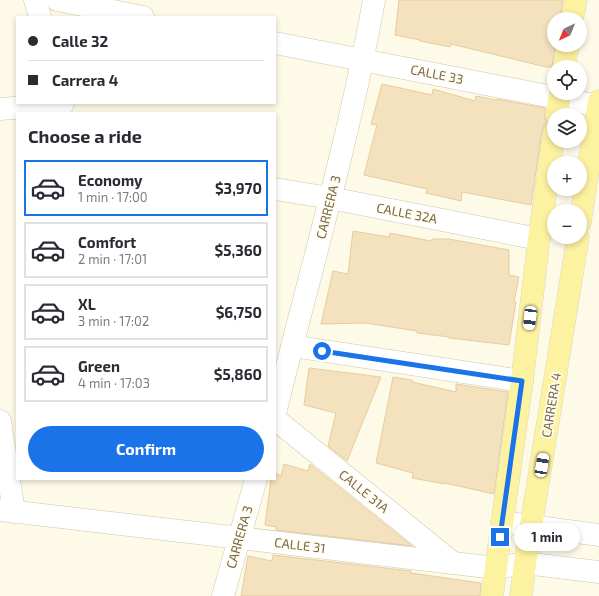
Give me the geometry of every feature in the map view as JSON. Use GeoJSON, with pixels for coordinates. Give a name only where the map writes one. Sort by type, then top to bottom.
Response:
{"type":"FeatureCollection","features":[{"type":"Feature","properties":{"kind":"main road"},"geometry":{"type":"LineString","coordinates":[[573,12],[576,0]]}},
{"type":"Feature","properties":{"kind":"main road"},"geometry":{"type":"LineString","coordinates":[[583,204],[599,104]]}},
{"type":"Feature","properties":{"kind":"main road"},"geometry":{"type":"LineString","coordinates":[[492,596],[552,148]]}},
{"type":"Feature","properties":{"kind":"main road","name":"CARRERA 4"},"geometry":{"type":"LineString","coordinates":[[521,596],[525,563],[577,244]]}},
{"type":"Feature","properties":{"kind":"street"},"geometry":{"type":"LineString","coordinates":[[35,0],[40,16]]}},
{"type":"Feature","properties":{"kind":"street"},"geometry":{"type":"LineString","coordinates":[[57,0],[138,16]]}},
{"type":"Feature","properties":{"kind":"street","name":"CARRERA 3"},"geometry":{"type":"LineString","coordinates":[[276,410],[330,198],[363,60],[374,0]]}},
{"type":"Feature","properties":{"kind":"street","name":"CALLE 33"},"geometry":{"type":"LineString","coordinates":[[276,43],[363,60],[558,102],[599,104]]}},
{"type":"Feature","properties":{"kind":"street"},"geometry":{"type":"LineString","coordinates":[[0,109],[64,107]]}},
{"type":"Feature","properties":{"kind":"street","name":"CALLE 32A"},"geometry":{"type":"LineString","coordinates":[[276,189],[330,198],[539,239]]}},
{"type":"Feature","properties":{"kind":"street"},"geometry":{"type":"LineString","coordinates":[[292,346],[522,381]]}},
{"type":"Feature","properties":{"kind":"street","name":"CALLE 31A"},"geometry":{"type":"LineString","coordinates":[[276,420],[453,563]]}},
{"type":"Feature","properties":{"kind":"street"},"geometry":{"type":"LineString","coordinates":[[6,421],[7,511]]}},
{"type":"Feature","properties":{"kind":"street","name":"CARRERA 3"},"geometry":{"type":"LineString","coordinates":[[223,596],[256,480]]}},
{"type":"Feature","properties":{"kind":"street","name":"CALLE 31"},"geometry":{"type":"LineString","coordinates":[[7,511],[496,568],[525,563],[599,572]]}},
{"type":"Feature","properties":{"kind":"street"},"geometry":{"type":"LineString","coordinates":[[502,522],[599,535]]}},
{"type":"Feature","properties":{"kind":"building"},"geometry":{"type":"Polygon","coordinates":[[[399,0],[563,0],[561,12],[547,12],[547,52],[554,52],[553,60],[547,60],[547,67],[451,44],[450,47],[395,35],[399,0]]]}},
{"type":"Feature","properties":{"kind":"building"},"geometry":{"type":"Polygon","coordinates":[[[382,84],[432,95],[433,89],[475,101],[476,96],[545,108],[545,119],[547,124],[542,131],[531,205],[462,192],[461,201],[426,193],[427,189],[364,175],[377,125],[371,124],[382,84]]]}},
{"type":"Feature","properties":{"kind":"building"},"geometry":{"type":"Polygon","coordinates":[[[353,231],[389,237],[390,233],[431,241],[432,239],[449,239],[509,250],[509,275],[519,277],[514,302],[516,302],[509,345],[449,338],[417,333],[417,331],[365,323],[321,324],[333,271],[348,274],[353,231]]]}},
{"type":"Feature","properties":{"kind":"building"},"geometry":{"type":"Polygon","coordinates":[[[309,368],[381,377],[347,461],[328,446],[336,413],[304,405],[309,368]]]}},
{"type":"Feature","properties":{"kind":"building"},"geometry":{"type":"Polygon","coordinates":[[[393,377],[412,380],[412,382],[456,392],[456,384],[508,392],[494,494],[445,483],[412,478],[413,473],[376,463],[393,377]]]}},
{"type":"Feature","properties":{"kind":"building"},"geometry":{"type":"Polygon","coordinates":[[[284,464],[308,471],[310,464],[412,546],[276,530],[276,527],[265,525],[271,480],[276,480],[276,474],[281,476],[284,464]]]}},
{"type":"Feature","properties":{"kind":"building"},"geometry":{"type":"Polygon","coordinates":[[[273,555],[411,571],[411,573],[481,583],[480,596],[241,596],[248,556],[272,561],[273,555]]]}},
{"type":"Feature","properties":{"kind":"route"},"geometry":{"type":"LineString","coordinates":[[322,351],[522,381],[500,537]]}}]}
